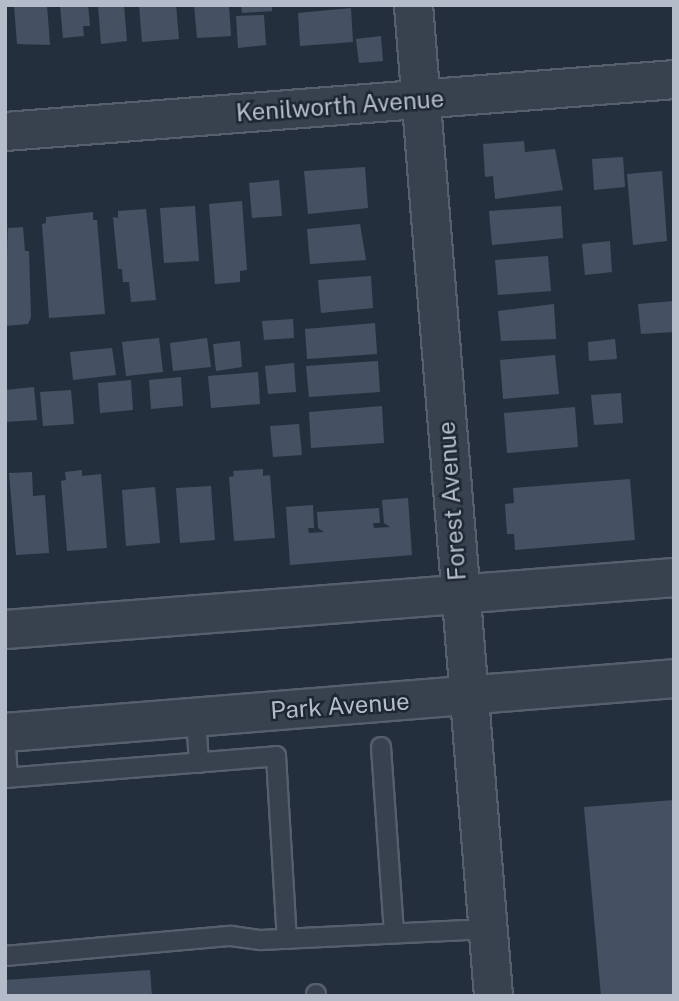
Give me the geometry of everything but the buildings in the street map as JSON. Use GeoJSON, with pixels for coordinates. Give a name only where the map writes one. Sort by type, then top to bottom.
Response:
{"type":"FeatureCollection","features":[{"type":"Feature","properties":{"kind":"street","name":"Forest Avenue"},"geometry":{"type":"LineString","coordinates":[[413,5],[493,996]]}},
{"type":"Feature","properties":{"kind":"street","name":"Kenilworth Avenue"},"geometry":{"type":"LineString","coordinates":[[5,131],[674,79]]}},
{"type":"Feature","properties":{"kind":"street"},"geometry":{"type":"LineString","coordinates":[[5,629],[674,577]]}},
{"type":"Feature","properties":{"kind":"street","name":"Park Avenue"},"geometry":{"type":"LineString","coordinates":[[5,732],[674,678]]}},
{"type":"Feature","properties":{"kind":"lane"},"geometry":{"type":"LineString","coordinates":[[196,717],[200,762]]}},
{"type":"Feature","properties":{"kind":"lane"},"geometry":{"type":"LineString","coordinates":[[5,732],[7,778],[276,756],[287,939]]}},
{"type":"Feature","properties":{"kind":"lane"},"geometry":{"type":"LineString","coordinates":[[381,747],[394,930]]}},
{"type":"Feature","properties":{"kind":"lane"},"geometry":{"type":"LineString","coordinates":[[5,956],[231,936],[287,939],[394,930],[488,929]]}}]}
